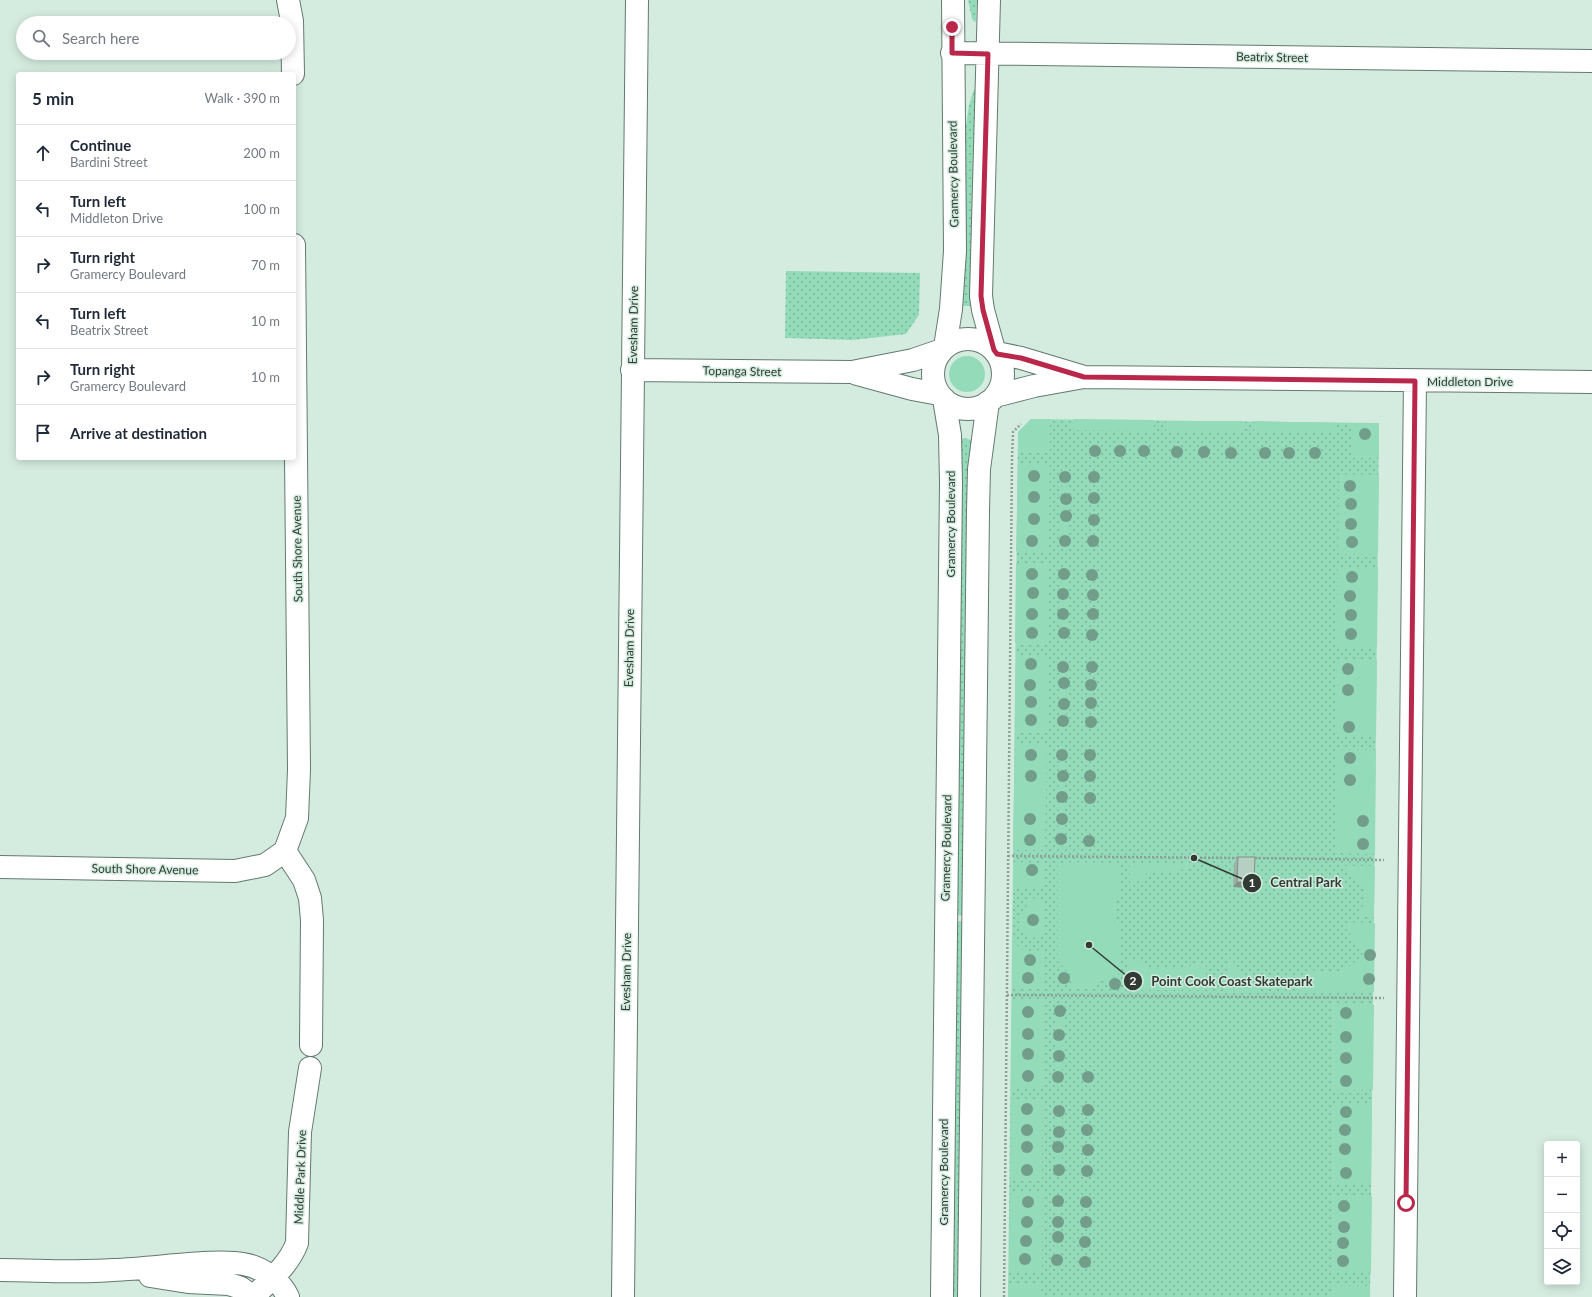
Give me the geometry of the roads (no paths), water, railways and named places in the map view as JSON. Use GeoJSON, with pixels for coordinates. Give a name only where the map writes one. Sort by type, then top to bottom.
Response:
{"type":"FeatureCollection","features":[{"type":"Feature","properties":{"kind":"street"},"geometry":{"type":"LineString","coordinates":[[288,0],[291,16]]}},
{"type":"Feature","properties":{"kind":"street","name":"Evesham Drive"},"geometry":{"type":"LineString","coordinates":[[623,1297],[637,0]]}},
{"type":"Feature","properties":{"kind":"street","name":"Gramercy Boulevard"},"geometry":{"type":"LineString","coordinates":[[943,348],[951,309],[955,251],[952,0]]}},
{"type":"Feature","properties":{"kind":"street"},"geometry":{"type":"LineString","coordinates":[[969,1297],[978,511],[980,462],[992,399],[1002,382],[1003,375],[1000,360],[995,352],[983,310],[981,296],[989,0]]}},
{"type":"Feature","properties":{"kind":"street","name":"Beatrix Street"},"geometry":{"type":"LineString","coordinates":[[952,53],[1592,61]]}},
{"type":"Feature","properties":{"kind":"street"},"geometry":{"type":"LineString","coordinates":[[293,60],[293,72]]}},
{"type":"Feature","properties":{"kind":"street"},"geometry":{"type":"LineString","coordinates":[[992,399],[981,406],[965,409],[954,406],[942,396],[935,387],[933,371],[934,363],[943,348],[953,342],[970,339],[979,340],[995,352]]}},
{"type":"Feature","properties":{"kind":"street","name":"Topanga Street"},"geometry":{"type":"LineString","coordinates":[[632,370],[852,372],[913,360],[943,348]]}},
{"type":"Feature","properties":{"kind":"street","name":"Middleton Drive"},"geometry":{"type":"LineString","coordinates":[[995,352],[1021,358],[1084,377]]}},
{"type":"Feature","properties":{"kind":"street","name":"Topanga Street"},"geometry":{"type":"LineString","coordinates":[[852,372],[942,396]]}},
{"type":"Feature","properties":{"kind":"street","name":"Middleton Drive"},"geometry":{"type":"LineString","coordinates":[[992,399],[1034,386],[1084,377],[1592,382]]}},
{"type":"Feature","properties":{"kind":"street"},"geometry":{"type":"LineString","coordinates":[[1405,1297],[1415,381]]}},
{"type":"Feature","properties":{"kind":"street","name":"Gramercy Boulevard"},"geometry":{"type":"LineString","coordinates":[[942,396],[950,435],[951,483],[942,1297]]}},
{"type":"Feature","properties":{"kind":"street","name":"South Shore Avenue"},"geometry":{"type":"LineString","coordinates":[[0,867],[235,871],[265,865],[285,850],[298,818],[300,770],[296,420]]}},
{"type":"Feature","properties":{"kind":"street"},"geometry":{"type":"LineString","coordinates":[[285,850],[304,880],[310,898],[312,920],[311,1045]]}},
{"type":"Feature","properties":{"kind":"street","name":"Middle Park Drive"},"geometry":{"type":"LineString","coordinates":[[111,1271],[188,1282],[229,1284],[241,1288],[253,1297],[273,1278],[294,1252],[297,1243],[300,1132],[310,1068]]}},
{"type":"Feature","properties":{"kind":"street","name":"Middle Park Drive"},"geometry":{"type":"LineString","coordinates":[[0,1270],[111,1271],[225,1262],[244,1264],[259,1268],[273,1278],[286,1292],[288,1297]]}},
{"type":"Feature","properties":{"kind":"place","name":"Central Park"},"geometry":{"type":"Point","coordinates":[1194,858]}},
{"type":"Feature","properties":{"kind":"place","name":"Point Cook Coast Skatepark"},"geometry":{"type":"Point","coordinates":[1089,945]}}]}
